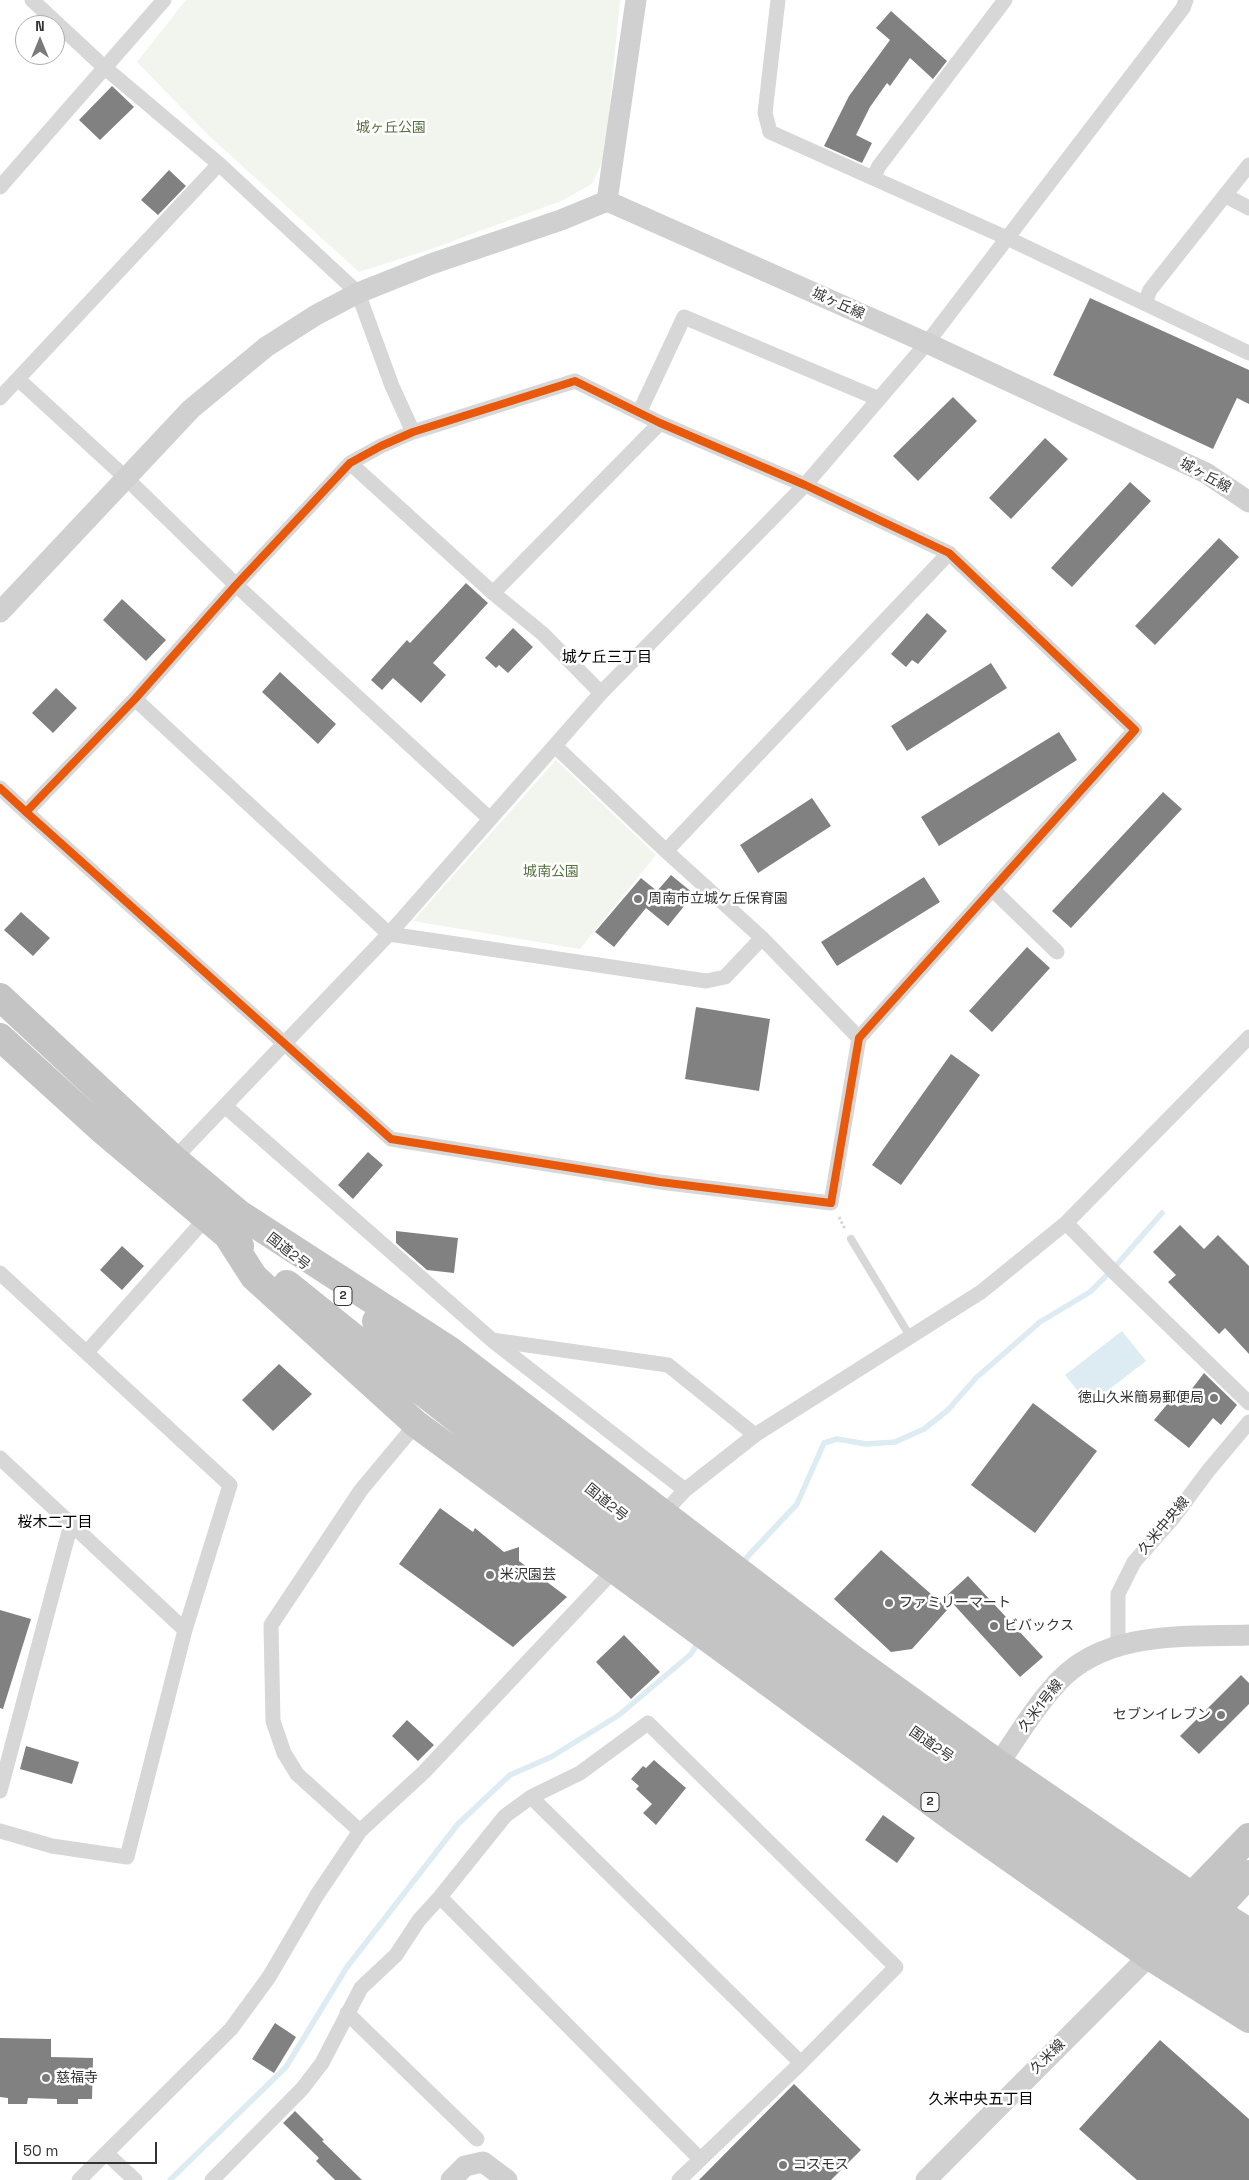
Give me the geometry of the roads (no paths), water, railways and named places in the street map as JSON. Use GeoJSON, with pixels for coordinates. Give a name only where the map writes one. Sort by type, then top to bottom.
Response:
{"type":"FeatureCollection","features":[{"type":"Feature","properties":{"kind":"highway","name":"国道2号"},"geometry":{"type":"LineString","coordinates":[[0,997],[174,1159],[231,1223],[434,1402],[694,1587],[893,1733],[1062,1868],[1249,1992]]}},
{"type":"Feature","properties":{"kind":"highway","name":"国道2号"},"geometry":{"type":"LineString","coordinates":[[0,1037],[101,1129],[206,1218],[231,1223]]}},
{"type":"Feature","properties":{"kind":"highway","name":"2"},"geometry":{"type":"LineString","coordinates":[[231,1223],[254,1277],[416,1424],[957,1821],[1149,1956],[1249,2019]]}},
{"type":"Feature","properties":{"kind":"highway","name":"2"},"geometry":{"type":"LineString","coordinates":[[231,1223],[451,1351],[758,1588],[852,1658],[998,1764],[1192,1896],[1249,1932]]}},
{"type":"Feature","properties":{"kind":"highway","name":"国道2号"},"geometry":{"type":"LineString","coordinates":[[893,1733],[1069,1842],[1249,1961]]}},
{"type":"Feature","properties":{"kind":"highway"},"geometry":{"type":"LineString","coordinates":[[1149,1956],[1192,1896],[1249,1837]]}},
{"type":"Feature","properties":{"kind":"highway"},"geometry":{"type":"LineString","coordinates":[[1149,1956],[1215,1910],[1249,1874]]}},
{"type":"Feature","properties":{"kind":"street"},"geometry":{"type":"LineString","coordinates":[[32,0],[104,67],[219,164],[358,293],[392,386],[413,432]]}},
{"type":"Feature","properties":{"kind":"street"},"geometry":{"type":"LineString","coordinates":[[0,186],[164,0]]}},
{"type":"Feature","properties":{"kind":"street"},"geometry":{"type":"LineString","coordinates":[[0,612],[191,409],[266,347],[316,315],[358,293],[431,264],[561,220],[607,201],[636,0]]}},
{"type":"Feature","properties":{"kind":"street"},"geometry":{"type":"LineString","coordinates":[[778,0],[765,113],[770,132],[1008,238],[1249,353]]}},
{"type":"Feature","properties":{"kind":"street"},"geometry":{"type":"LineString","coordinates":[[174,1159],[226,1107],[389,934],[602,693],[805,484],[927,343],[1182,8],[1186,0]]}},
{"type":"Feature","properties":{"kind":"street"},"geometry":{"type":"LineString","coordinates":[[873,178],[879,166],[998,3]]}},
{"type":"Feature","properties":{"kind":"street"},"geometry":{"type":"LineString","coordinates":[[0,398],[219,164]]}},
{"type":"Feature","properties":{"kind":"street"},"geometry":{"type":"LineString","coordinates":[[1145,304],[1150,290],[1226,196],[1249,164]]}},
{"type":"Feature","properties":{"kind":"street"},"geometry":{"type":"LineString","coordinates":[[1226,196],[1249,208]]}},
{"type":"Feature","properties":{"kind":"street","name":"城ヶ丘線"},"geometry":{"type":"LineString","coordinates":[[607,201],[927,343],[1206,473],[1249,502]]}},
{"type":"Feature","properties":{"kind":"street"},"geometry":{"type":"LineString","coordinates":[[639,413],[684,317],[879,399]]}},
{"type":"Feature","properties":{"kind":"street"},"geometry":{"type":"LineString","coordinates":[[18,379],[126,478],[236,585],[490,819]]}},
{"type":"Feature","properties":{"kind":"street"},"geometry":{"type":"LineString","coordinates":[[0,788],[26,812],[286,1043],[391,1139],[660,1182],[831,1203],[859,1038],[1135,730],[949,553],[805,484],[660,423],[575,380],[413,432],[381,446],[350,463],[236,585],[135,699],[26,812]]}},
{"type":"Feature","properties":{"kind":"street"},"geometry":{"type":"LineString","coordinates":[[493,593],[660,423]]}},
{"type":"Feature","properties":{"kind":"street"},"geometry":{"type":"LineString","coordinates":[[350,463],[493,593],[543,634],[602,693]]}},
{"type":"Feature","properties":{"kind":"street"},"geometry":{"type":"LineString","coordinates":[[666,851],[949,553]]}},
{"type":"Feature","properties":{"kind":"street"},"geometry":{"type":"LineString","coordinates":[[135,699],[389,934],[706,981],[724,977],[762,938]]}},
{"type":"Feature","properties":{"kind":"street"},"geometry":{"type":"LineString","coordinates":[[555,746],[762,938],[859,1038]]}},
{"type":"Feature","properties":{"kind":"street"},"geometry":{"type":"LineString","coordinates":[[992,888],[1057,952]]}},
{"type":"Feature","properties":{"kind":"street"},"geometry":{"type":"LineString","coordinates":[[663,1514],[685,1490],[755,1435],[981,1292],[1066,1223],[1249,1037]]}},
{"type":"Feature","properties":{"kind":"street"},"geometry":{"type":"LineString","coordinates":[[226,1107],[492,1340],[685,1490]]}},
{"type":"Feature","properties":{"kind":"street"},"geometry":{"type":"LineString","coordinates":[[87,1352],[206,1218]]}},
{"type":"Feature","properties":{"kind":"street"},"geometry":{"type":"LineString","coordinates":[[1066,1223],[1249,1403]]}},
{"type":"Feature","properties":{"kind":"street"},"geometry":{"type":"LineString","coordinates":[[0,1273],[230,1485],[185,1630],[127,1857],[52,1846],[0,1831]]}},
{"type":"Feature","properties":{"kind":"street"},"geometry":{"type":"LineString","coordinates":[[492,1340],[668,1366],[755,1435]]}},
{"type":"Feature","properties":{"kind":"street","name":"久米中央線"},"geometry":{"type":"LineString","coordinates":[[1118,1645],[1118,1594],[1134,1562],[1173,1518],[1208,1471],[1249,1422]]}},
{"type":"Feature","properties":{"kind":"street"},"geometry":{"type":"LineString","coordinates":[[360,1831],[297,1774],[284,1753],[273,1721],[271,1626],[361,1490],[416,1424]]}},
{"type":"Feature","properties":{"kind":"street"},"geometry":{"type":"LineString","coordinates":[[0,1458],[185,1630]]}},
{"type":"Feature","properties":{"kind":"street"},"geometry":{"type":"LineString","coordinates":[[0,1791],[71,1524]]}},
{"type":"Feature","properties":{"kind":"street"},"geometry":{"type":"LineString","coordinates":[[79,2180],[165,2092],[231,2029],[269,1977],[317,1895],[360,1831],[424,1772],[615,1569]]}},
{"type":"Feature","properties":{"kind":"street","name":"久米1号線"},"geometry":{"type":"LineString","coordinates":[[957,1821],[1033,1713],[1058,1681],[1086,1658],[1118,1645],[1164,1638],[1249,1635]]}},
{"type":"Feature","properties":{"kind":"street"},"geometry":{"type":"LineString","coordinates":[[212,2180],[302,2089],[322,2063],[361,1988],[396,1955],[418,1920],[440,1897],[505,1816],[531,1797],[580,1773],[648,1724],[896,1967],[801,2063],[679,2180]]}},
{"type":"Feature","properties":{"kind":"street"},"geometry":{"type":"LineString","coordinates":[[531,1797],[801,2063]]}},
{"type":"Feature","properties":{"kind":"street"},"geometry":{"type":"LineString","coordinates":[[440,1897],[700,2158]]}},
{"type":"Feature","properties":{"kind":"street","name":"久米線"},"geometry":{"type":"LineString","coordinates":[[926,2180],[1149,1956]]}},
{"type":"Feature","properties":{"kind":"street"},"geometry":{"type":"LineString","coordinates":[[347,2013],[477,2138]]}},
{"type":"Feature","properties":{"kind":"street"},"geometry":{"type":"LineString","coordinates":[[106,2154],[135,2180]]}},
{"type":"Feature","properties":{"kind":"street"},"geometry":{"type":"LineString","coordinates":[[451,2180],[465,2166],[483,2162],[507,2180]]}},
{"type":"Feature","properties":{"kind":"lane"},"geometry":{"type":"LineString","coordinates":[[851,1239],[911,1338]]}},
{"type":"Feature","properties":{"kind":"waterway"},"geometry":{"type":"LineString","coordinates":[[742,1566],[748,1556],[797,1504],[824,1443],[837,1439],[866,1444],[895,1442],[924,1429],[948,1410],[976,1378],[1040,1322],[1090,1292],[1113,1269],[1162,1213]]}},
{"type":"Feature","properties":{"kind":"waterway"},"geometry":{"type":"LineString","coordinates":[[170,2180],[286,2067],[347,1967],[458,1824],[510,1775],[551,1757],[619,1715],[691,1654],[699,1641]]}},
{"type":"Feature","properties":{"kind":"place","name":"周南市立城ケ丘保育園"},"geometry":{"type":"Point","coordinates":[638,899]}},
{"type":"Feature","properties":{"kind":"place","name":"徳山久米簡易郵便局"},"geometry":{"type":"Point","coordinates":[1214,1398]}},
{"type":"Feature","properties":{"kind":"place","name":"米沢園芸"},"geometry":{"type":"Point","coordinates":[490,1575]}},
{"type":"Feature","properties":{"kind":"place","name":"ファミリーマート"},"geometry":{"type":"Point","coordinates":[889,1603]}},
{"type":"Feature","properties":{"kind":"place","name":"ビバックス"},"geometry":{"type":"Point","coordinates":[994,1626]}},
{"type":"Feature","properties":{"kind":"place","name":"セブンイレブン"},"geometry":{"type":"Point","coordinates":[1221,1715]}},
{"type":"Feature","properties":{"kind":"place","name":"慈福寺"},"geometry":{"type":"Point","coordinates":[46,2078]}},
{"type":"Feature","properties":{"kind":"place","name":"コスモス"},"geometry":{"type":"Point","coordinates":[783,2165]}},
{"type":"Feature","properties":{"kind":"district","name":"城ケ丘三丁目"},"geometry":{"type":"Point","coordinates":[607,658]}},
{"type":"Feature","properties":{"kind":"district","name":"桜木二丁目"},"geometry":{"type":"Point","coordinates":[55,1523]}},
{"type":"Feature","properties":{"kind":"district","name":"久米中央五丁目"},"geometry":{"type":"Point","coordinates":[981,2100]}},
{"type":"Feature","properties":{"kind":"park label","name":"城ヶ丘公園"},"geometry":{"type":"Point","coordinates":[391,128]}},
{"type":"Feature","properties":{"kind":"park label","name":"城南公園"},"geometry":{"type":"Point","coordinates":[551,872]}}]}
